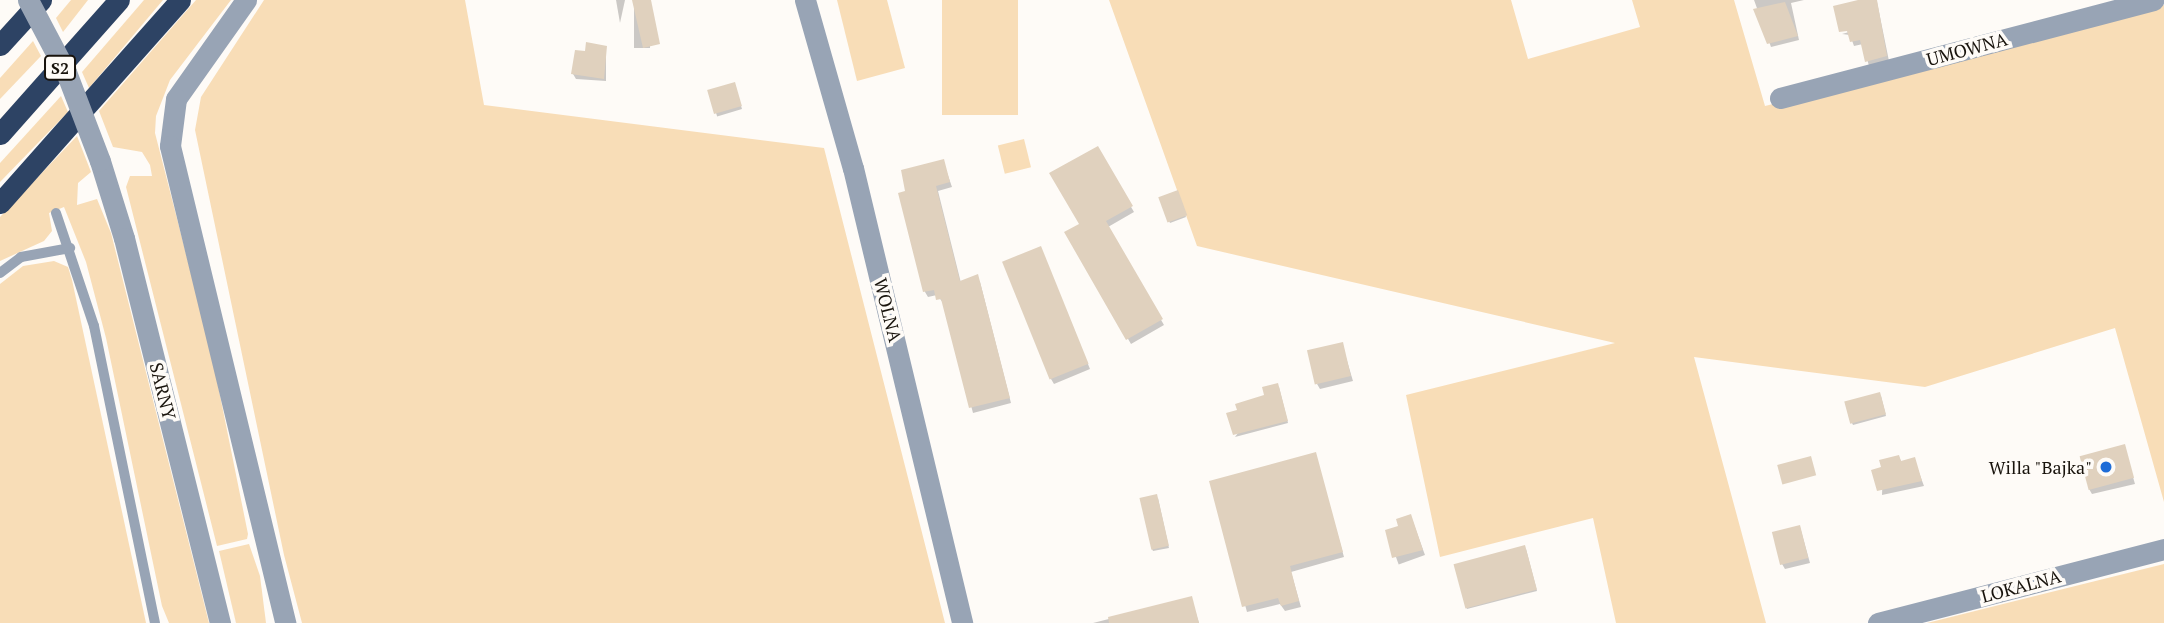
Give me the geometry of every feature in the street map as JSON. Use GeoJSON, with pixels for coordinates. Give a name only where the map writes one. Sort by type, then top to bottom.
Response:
{"type":"FeatureCollection","features":[{"type":"Feature","properties":{"kind":"highway"},"geometry":{"type":"LineString","coordinates":[[0,45],[41,0]]}},
{"type":"Feature","properties":{"kind":"highway","name":"S2"},"geometry":{"type":"LineString","coordinates":[[0,134],[119,0]]}},
{"type":"Feature","properties":{"kind":"highway"},"geometry":{"type":"LineString","coordinates":[[0,203],[180,0]]}},
{"type":"Feature","properties":{"kind":"street","name":"SARNY"},"geometry":{"type":"LineString","coordinates":[[28,0],[65,72],[100,162],[124,238],[220,623]]}},
{"type":"Feature","properties":{"kind":"street"},"geometry":{"type":"LineString","coordinates":[[246,0],[176,99],[170,146],[285,623]]}},
{"type":"Feature","properties":{"kind":"street","name":"WOLNA"},"geometry":{"type":"LineString","coordinates":[[805,0],[853,169],[962,623]]}},
{"type":"Feature","properties":{"kind":"street","name":"UMOWNA"},"geometry":{"type":"LineString","coordinates":[[1780,97],[2153,0]]}},
{"type":"Feature","properties":{"kind":"street","name":"LOKALNA"},"geometry":{"type":"LineString","coordinates":[[1878,623],[2164,549]]}},
{"type":"Feature","properties":{"kind":"lane"},"geometry":{"type":"LineString","coordinates":[[56,213],[70,248],[94,326],[155,623]]}},
{"type":"Feature","properties":{"kind":"lane"},"geometry":{"type":"LineString","coordinates":[[0,273],[21,257],[70,248]]}},
{"type":"Feature","properties":{"kind":"shaded area"},"geometry":{"type":"Polygon","coordinates":[[[71,0],[88,0],[63,32],[56,18],[71,0]]]}},
{"type":"Feature","properties":{"kind":"shaded area"},"geometry":{"type":"Polygon","coordinates":[[[144,0],[163,0],[89,88],[82,72],[144,0]]]}},
{"type":"Feature","properties":{"kind":"shaded area"},"geometry":{"type":"Polygon","coordinates":[[[196,0],[231,0],[170,80],[156,116],[155,133],[211,351],[248,534],[247,539],[217,546],[126,187],[130,176],[152,176],[150,165],[142,152],[113,147],[99,111],[196,0]]]}},
{"type":"Feature","properties":{"kind":"shaded area"},"geometry":{"type":"Polygon","coordinates":[[[264,0],[465,0],[484,105],[824,148],[945,623],[302,623],[284,555],[195,130],[201,97],[264,0]]]}},
{"type":"Feature","properties":{"kind":"shaded area"},"geometry":{"type":"Polygon","coordinates":[[[837,0],[887,0],[905,68],[857,81],[837,0]]]}},
{"type":"Feature","properties":{"kind":"shaded area"},"geometry":{"type":"Polygon","coordinates":[[[942,0],[1018,0],[1018,115],[942,115],[942,0]]]}},
{"type":"Feature","properties":{"kind":"shaded area"},"geometry":{"type":"Polygon","coordinates":[[[1109,0],[1511,0],[1528,59],[1640,27],[1632,0],[1734,0],[1765,106],[2164,5],[2164,502],[2115,328],[1925,387],[1694,357],[1766,623],[1616,623],[1593,518],[1440,557],[1406,395],[1615,343],[1197,246],[1109,0]]]}},
{"type":"Feature","properties":{"kind":"shaded area"},"geometry":{"type":"Polygon","coordinates":[[[33,41],[41,56],[0,99],[0,78],[33,41]]]}},
{"type":"Feature","properties":{"kind":"shaded area"},"geometry":{"type":"Polygon","coordinates":[[[61,96],[68,112],[0,182],[0,163],[61,96]]]}},
{"type":"Feature","properties":{"kind":"shaded area"},"geometry":{"type":"Polygon","coordinates":[[[77,136],[91,172],[78,183],[77,205],[97,199],[111,233],[209,623],[169,623],[162,606],[106,338],[86,262],[64,207],[49,213],[52,231],[44,241],[0,261],[0,217],[77,136]]]}},
{"type":"Feature","properties":{"kind":"shaded area"},"geometry":{"type":"Polygon","coordinates":[[[1024,139],[1031,167],[1005,174],[998,146],[1024,139]]]}},
{"type":"Feature","properties":{"kind":"shaded area"},"geometry":{"type":"Polygon","coordinates":[[[54,261],[68,267],[72,280],[146,623],[0,623],[0,284],[23,266],[54,261]]]}},
{"type":"Feature","properties":{"kind":"shaded area"},"geometry":{"type":"Polygon","coordinates":[[[249,544],[260,576],[266,623],[236,623],[219,551],[249,544]]]}},
{"type":"Feature","properties":{"kind":"shaded area"},"geometry":{"type":"Polygon","coordinates":[[[2164,564],[2164,623],[1927,623],[2164,564]]]}},
{"type":"Feature","properties":{"kind":"building"},"geometry":{"type":"Polygon","coordinates":[[[632,0],[651,0],[660,44],[643,48],[632,0]]]}},
{"type":"Feature","properties":{"kind":"building"},"geometry":{"type":"Polygon","coordinates":[[[1858,0],[1877,0],[1887,56],[1865,62],[1860,40],[1850,42],[1847,31],[1839,32],[1833,6],[1858,0]]]}},
{"type":"Feature","properties":{"kind":"building"},"geometry":{"type":"Polygon","coordinates":[[[1785,2],[1798,36],[1767,44],[1753,9],[1785,2]]]}},
{"type":"Feature","properties":{"kind":"building"},"geometry":{"type":"Polygon","coordinates":[[[586,42],[607,46],[604,79],[571,74],[575,50],[585,51],[586,42]]]}},
{"type":"Feature","properties":{"kind":"building"},"geometry":{"type":"Polygon","coordinates":[[[735,82],[742,106],[714,114],[707,90],[735,82]]]}},
{"type":"Feature","properties":{"kind":"building"},"geometry":{"type":"Polygon","coordinates":[[[1098,146],[1133,206],[1106,221],[1163,319],[1126,340],[1064,232],[1079,224],[1049,173],[1098,146]]]}},
{"type":"Feature","properties":{"kind":"building"},"geometry":{"type":"Polygon","coordinates":[[[944,159],[950,182],[936,186],[960,281],[978,274],[1010,398],[969,408],[941,299],[936,300],[934,290],[923,292],[898,193],[905,191],[901,170],[944,159]]]}},
{"type":"Feature","properties":{"kind":"building"},"geometry":{"type":"Polygon","coordinates":[[[1178,190],[1187,215],[1168,223],[1158,197],[1178,190]]]}},
{"type":"Feature","properties":{"kind":"building"},"geometry":{"type":"Polygon","coordinates":[[[1041,246],[1089,364],[1050,379],[1002,262],[1041,246]]]}},
{"type":"Feature","properties":{"kind":"building"},"geometry":{"type":"Polygon","coordinates":[[[1343,342],[1351,376],[1315,384],[1307,350],[1343,342]]]}},
{"type":"Feature","properties":{"kind":"building"},"geometry":{"type":"Polygon","coordinates":[[[1278,383],[1288,421],[1233,435],[1226,413],[1237,410],[1235,404],[1264,395],[1262,387],[1278,383]]]}},
{"type":"Feature","properties":{"kind":"building"},"geometry":{"type":"Polygon","coordinates":[[[1880,392],[1886,414],[1850,424],[1844,402],[1880,392]]]}},
{"type":"Feature","properties":{"kind":"building","name":"Willa \"Bajka\""},"geometry":{"type":"Polygon","coordinates":[[[2125,444],[2134,478],[2089,490],[2080,456],[2125,444]]]}},
{"type":"Feature","properties":{"kind":"building"},"geometry":{"type":"Polygon","coordinates":[[[1316,452],[1343,552],[1290,566],[1299,601],[1281,606],[1278,598],[1242,607],[1209,481],[1316,452]]]}},
{"type":"Feature","properties":{"kind":"building"},"geometry":{"type":"Polygon","coordinates":[[[1899,455],[1901,461],[1915,457],[1922,481],[1877,491],[1871,470],[1881,467],[1879,460],[1899,455]]]}},
{"type":"Feature","properties":{"kind":"building"},"geometry":{"type":"Polygon","coordinates":[[[1811,456],[1816,475],[1782,484],[1777,465],[1811,456]]]}},
{"type":"Feature","properties":{"kind":"building"},"geometry":{"type":"Polygon","coordinates":[[[1157,494],[1169,546],[1151,550],[1139,498],[1157,494]]]}},
{"type":"Feature","properties":{"kind":"building"},"geometry":{"type":"Polygon","coordinates":[[[1411,514],[1423,550],[1392,558],[1385,530],[1398,526],[1396,519],[1411,514]]]}},
{"type":"Feature","properties":{"kind":"building"},"geometry":{"type":"Polygon","coordinates":[[[1800,525],[1808,558],[1780,565],[1772,532],[1800,525]]]}},
{"type":"Feature","properties":{"kind":"building"},"geometry":{"type":"Polygon","coordinates":[[[1525,545],[1537,589],[1465,609],[1454,564],[1525,545]]]}},
{"type":"Feature","properties":{"kind":"building"},"geometry":{"type":"Polygon","coordinates":[[[1192,596],[1199,623],[1109,623],[1108,617],[1192,596]]]}},
{"type":"Feature","properties":{"kind":"place","name":"Willa \"Bajka\""},"geometry":{"type":"Point","coordinates":[2106,467]}}]}
